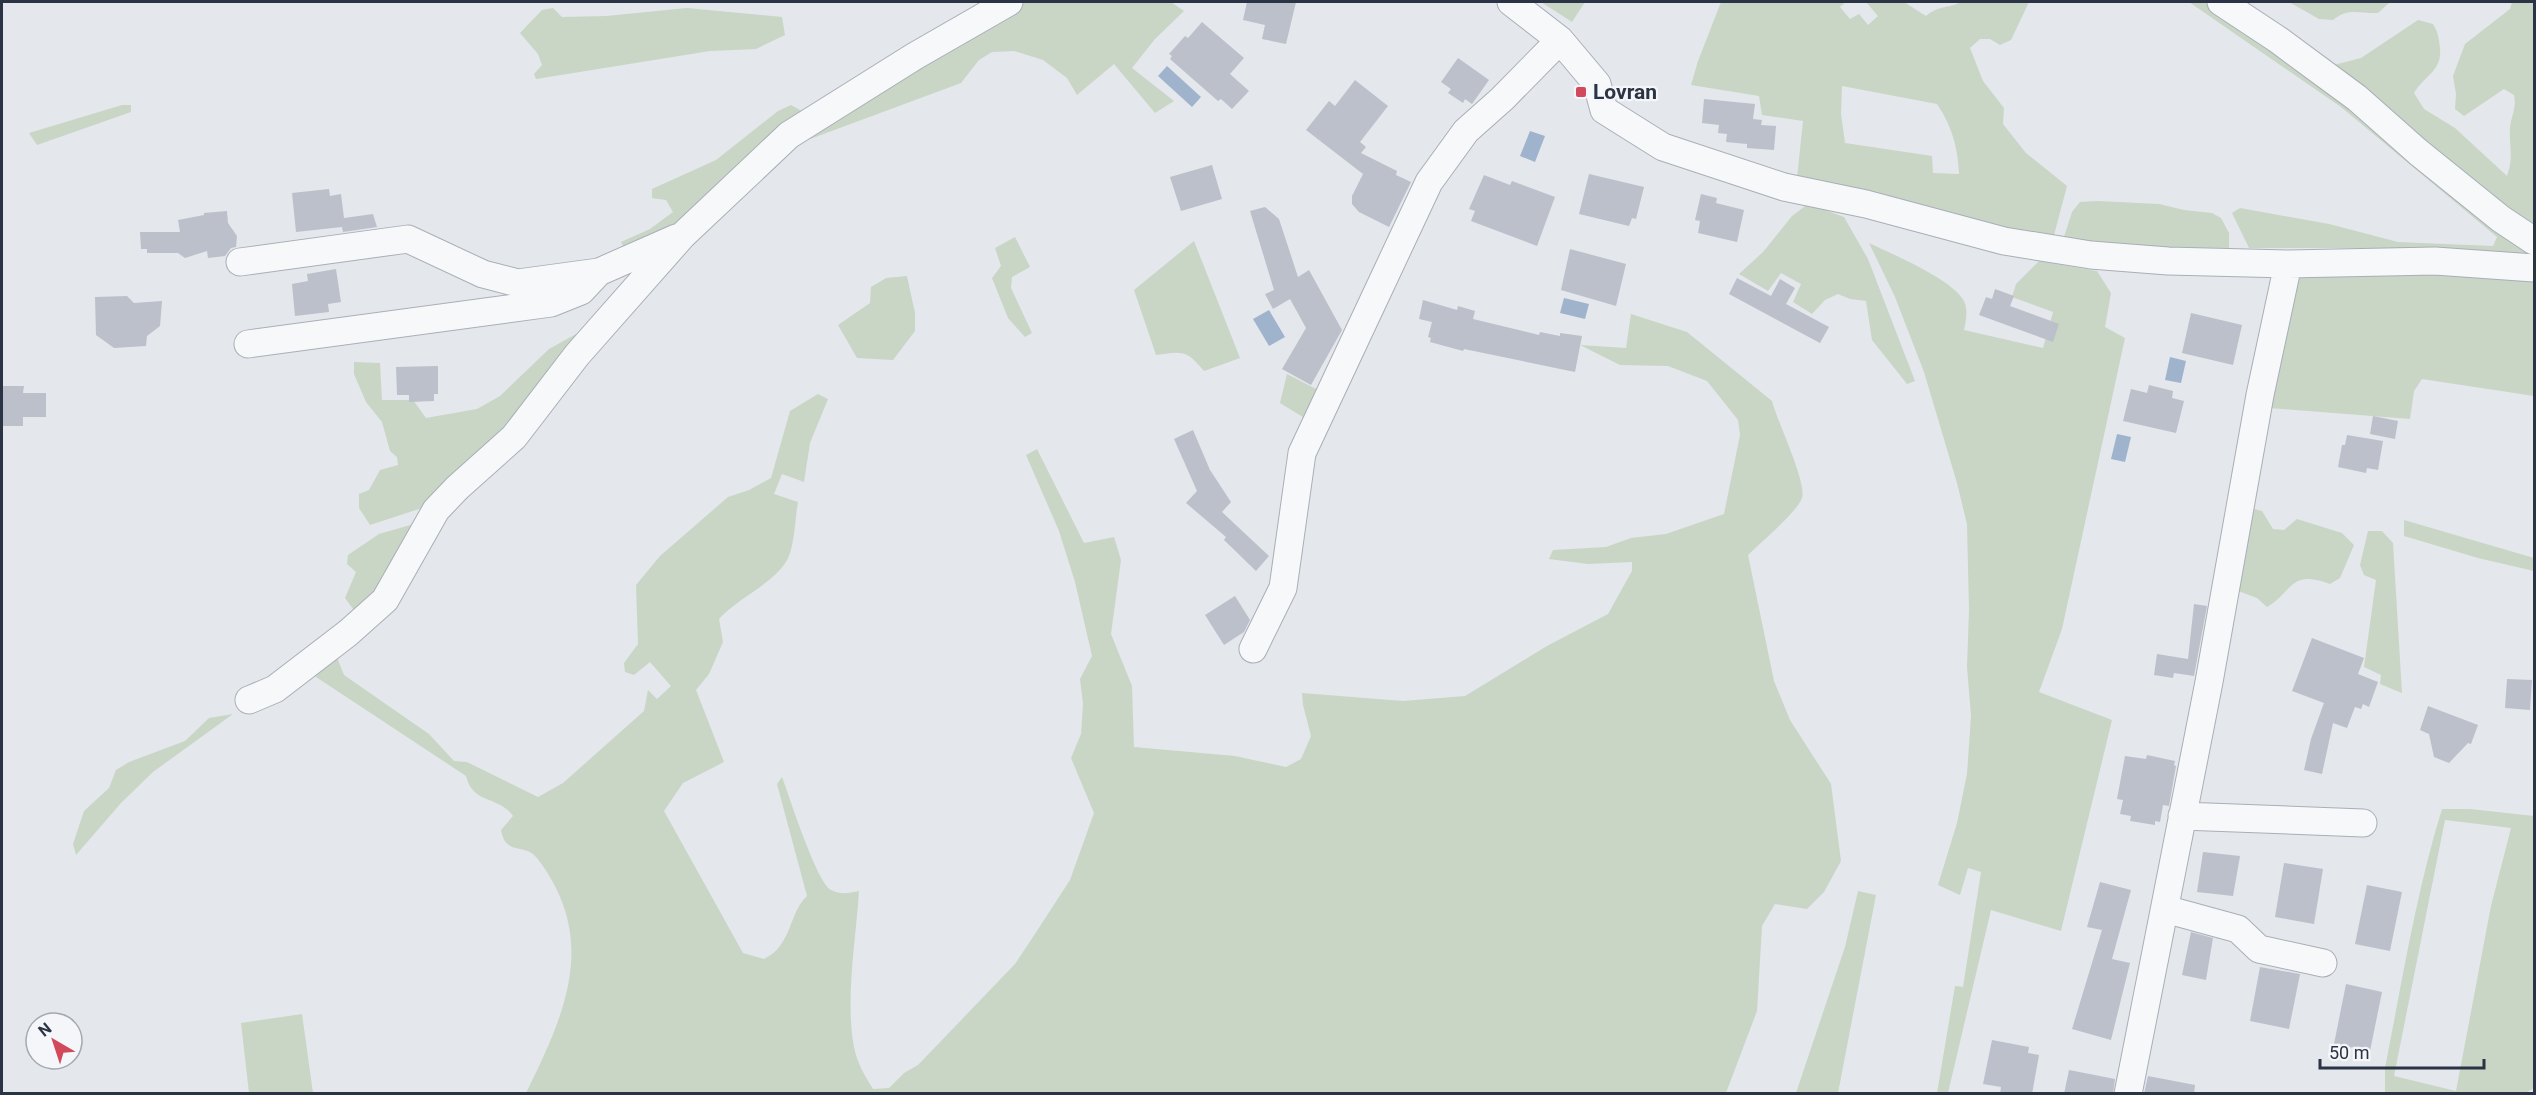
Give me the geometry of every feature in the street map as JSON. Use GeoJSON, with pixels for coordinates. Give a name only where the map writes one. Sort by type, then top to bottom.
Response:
{"type":"FeatureCollection","features":[{"type":"Feature","properties":{"kind":"street"},"geometry":{"type":"LineString","coordinates":[[249,700],[274,689],[348,633],[385,600],[436,510],[514,437],[577,355],[682,236],[789,135],[895,68],[1009,2]]}},
{"type":"Feature","properties":{"kind":"street"},"geometry":{"type":"LineString","coordinates":[[1511,2],[1560,40],[1597,84],[1604,110],[1663,147],[1784,187],[1866,204],[2004,241],[2091,255],[2168,261],[2288,264],[2435,261],[2535,268]]}},
{"type":"Feature","properties":{"kind":"street"},"geometry":{"type":"LineString","coordinates":[[2221,2],[2277,39],[2357,98],[2418,152],[2501,219],[2535,241]]}},
{"type":"Feature","properties":{"kind":"street"},"geometry":{"type":"LineString","coordinates":[[1253,649],[1283,588],[1302,453],[1429,182],[1466,131],[1502,99],[1560,40]]}},
{"type":"Feature","properties":{"kind":"street"},"geometry":{"type":"LineString","coordinates":[[240,262],[408,239],[483,274],[518,283],[599,272],[682,236]]}},
{"type":"Feature","properties":{"kind":"street"},"geometry":{"type":"LineString","coordinates":[[2128,1094],[2165,909],[2256,415],[2288,264]]}},
{"type":"Feature","properties":{"kind":"street"},"geometry":{"type":"LineString","coordinates":[[248,344],[551,303],[581,291],[599,272]]}},
{"type":"Feature","properties":{"kind":"street"},"geometry":{"type":"LineString","coordinates":[[2182,816],[2363,823]]}},
{"type":"Feature","properties":{"kind":"street"},"geometry":{"type":"LineString","coordinates":[[2165,909],[2238,930],[2259,950],[2323,963]]}},
{"type":"Feature","properties":{"kind":"green space"},"geometry":{"type":"Polygon","coordinates":[[[1026,2],[1171,2],[1184,11],[1155,39],[1132,68],[1174,101],[1155,113],[1114,64],[1077,95],[1067,78],[1043,60],[1014,51],[992,52],[979,60],[961,83],[802,142],[997,15],[1026,2]]]}},
{"type":"Feature","properties":{"kind":"green space"},"geometry":{"type":"Polygon","coordinates":[[[1541,2],[1585,2],[1572,22],[1541,2]]]}},
{"type":"Feature","properties":{"kind":"green space"},"geometry":{"type":"Polygon","coordinates":[[[1721,2],[1846,2],[1840,7],[1850,19],[1859,14],[1868,25],[1878,16],[1866,2],[1904,2],[1926,16],[1935,10],[1961,2],[2029,2],[2011,40],[2000,45],[1990,39],[1980,39],[1970,48],[1983,81],[2004,108],[2003,124],[2026,153],[2067,186],[2053,239],[1797,178],[1803,121],[1762,115],[1759,96],[1691,85],[1721,2]],[[1842,86],[1841,114],[1845,143],[1932,156],[1933,173],[1959,174],[1953,138],[1947,121],[1937,104],[1842,86]]]}},
{"type":"Feature","properties":{"kind":"green space"},"geometry":{"type":"Polygon","coordinates":[[[2189,2],[2212,2],[2531,249],[2532,255],[2398,248],[2249,248],[2232,213],[2240,208],[2329,224],[2398,242],[2493,246],[2497,237],[2341,107],[2189,2]]]}},
{"type":"Feature","properties":{"kind":"green space"},"geometry":{"type":"Polygon","coordinates":[[[2289,2],[2390,2],[2378,13],[2350,12],[2333,20],[2319,19],[2289,2]]]}},
{"type":"Feature","properties":{"kind":"green space"},"geometry":{"type":"Polygon","coordinates":[[[2512,2],[2534,2],[2534,233],[2330,66],[2361,58],[2418,20],[2433,24],[2439,42],[2440,56],[2436,67],[2414,93],[2424,109],[2455,128],[2507,176],[2511,152],[2510,128],[2514,95],[2504,89],[2464,116],[2455,109],[2456,94],[2453,76],[2465,44],[2510,9],[2512,2]]]}},
{"type":"Feature","properties":{"kind":"green space"},"geometry":{"type":"Polygon","coordinates":[[[553,8],[562,17],[606,16],[687,8],[782,17],[785,35],[756,49],[710,51],[536,79],[534,74],[542,65],[538,54],[520,33],[542,10],[553,8]]]}},
{"type":"Feature","properties":{"kind":"green space"},"geometry":{"type":"Polygon","coordinates":[[[122,105],[131,105],[131,112],[37,145],[29,133],[122,105]]]}},
{"type":"Feature","properties":{"kind":"green space"},"geometry":{"type":"Polygon","coordinates":[[[791,105],[802,111],[692,212],[664,233],[625,250],[621,242],[650,229],[673,212],[666,200],[652,198],[652,189],[716,160],[778,111],[791,105]]]}},
{"type":"Feature","properties":{"kind":"green space"},"geometry":{"type":"Polygon","coordinates":[[[2080,202],[2159,204],[2212,213],[2221,218],[2229,233],[2229,248],[2124,247],[2063,240],[2072,212],[2080,202]]]}},
{"type":"Feature","properties":{"kind":"green space"},"geometry":{"type":"Polygon","coordinates":[[[1808,204],[1844,217],[1868,259],[1915,381],[1907,384],[1872,340],[1866,301],[1850,299],[1838,294],[1825,300],[1812,314],[1793,302],[1801,284],[1781,273],[1768,291],[1739,274],[1763,252],[1792,216],[1808,204]]]}},
{"type":"Feature","properties":{"kind":"green space"},"geometry":{"type":"Polygon","coordinates":[[[1015,237],[1030,267],[1012,277],[1011,288],[1032,333],[1025,337],[1008,318],[992,278],[1001,266],[995,248],[1015,237]]]}},
{"type":"Feature","properties":{"kind":"green space"},"geometry":{"type":"Polygon","coordinates":[[[1194,241],[1240,358],[1204,371],[1193,359],[1183,354],[1156,355],[1134,290],[1194,241]]]}},
{"type":"Feature","properties":{"kind":"green space"},"geometry":{"type":"Polygon","coordinates":[[[1869,243],[1919,267],[1955,290],[1966,305],[1964,330],[2043,348],[2053,312],[2012,297],[2016,284],[2039,261],[2097,271],[2111,293],[2105,327],[2125,338],[2062,629],[2039,692],[2112,720],[2061,931],[1991,910],[1948,1093],[1937,1093],[1955,986],[1963,987],[1981,872],[1968,868],[1960,895],[1938,885],[1957,823],[1967,774],[1971,716],[1967,667],[1969,610],[1967,524],[1924,372],[1895,297],[1869,243]]]}},
{"type":"Feature","properties":{"kind":"green space"},"geometry":{"type":"Polygon","coordinates":[[[2409,273],[2534,277],[2534,396],[2422,379],[2414,391],[2410,419],[2269,408],[2298,279],[2308,274],[2409,273]]]}},
{"type":"Feature","properties":{"kind":"green space"},"geometry":{"type":"Polygon","coordinates":[[[907,276],[915,313],[915,331],[893,360],[857,358],[838,325],[870,303],[871,287],[886,278],[907,276]]]}},
{"type":"Feature","properties":{"kind":"green space"},"geometry":{"type":"Polygon","coordinates":[[[1631,314],[1687,332],[1772,401],[1796,466],[1802,490],[1799,504],[1748,555],[1774,681],[1790,720],[1831,784],[1841,861],[1824,892],[1807,909],[1775,904],[1762,926],[1757,1011],[1726,1093],[526,1093],[553,1034],[570,975],[571,947],[567,918],[556,888],[532,853],[511,847],[503,838],[501,830],[513,816],[507,809],[474,792],[466,776],[307,671],[338,647],[338,660],[344,675],[429,734],[454,761],[467,762],[538,797],[563,783],[644,711],[648,690],[657,699],[671,686],[650,662],[634,675],[625,672],[624,663],[638,644],[636,585],[660,556],[728,497],[749,490],[771,478],[790,411],[818,394],[828,399],[810,443],[804,482],[782,474],[774,494],[798,502],[790,553],[778,572],[719,619],[723,642],[709,674],[696,690],[724,762],[683,783],[664,811],[743,953],[764,959],[780,946],[801,903],[807,896],[777,784],[782,777],[811,856],[825,883],[831,890],[838,893],[859,891],[851,989],[854,1047],[859,1064],[873,1089],[889,1088],[904,1073],[918,1065],[1015,964],[1070,880],[1094,813],[1071,758],[1081,734],[1083,704],[1080,679],[1092,656],[1075,582],[1059,531],[1026,455],[1037,449],[1084,543],[1114,537],[1121,560],[1111,634],[1132,686],[1134,747],[1235,756],[1286,767],[1301,759],[1311,736],[1302,693],[1403,701],[1465,696],[1547,646],[1608,614],[1632,571],[1632,562],[1588,564],[1549,559],[1553,550],[1606,547],[1631,538],[1666,534],[1724,514],[1740,435],[1738,420],[1707,381],[1668,366],[1620,365],[1580,345],[1626,348],[1631,314]]]}},
{"type":"Feature","properties":{"kind":"green space"},"geometry":{"type":"Polygon","coordinates":[[[576,334],[577,338],[516,423],[428,506],[370,525],[359,508],[359,494],[369,490],[380,470],[398,465],[397,457],[390,451],[382,422],[366,402],[354,374],[354,362],[380,363],[382,400],[413,400],[426,418],[477,409],[500,396],[549,349],[576,334]]]}},
{"type":"Feature","properties":{"kind":"green space"},"geometry":{"type":"Polygon","coordinates":[[[1287,374],[1320,391],[1306,419],[1280,403],[1287,374]]]}},
{"type":"Feature","properties":{"kind":"green space"},"geometry":{"type":"Polygon","coordinates":[[[2247,507],[2262,511],[2273,529],[2284,530],[2297,519],[2342,533],[2354,545],[2340,578],[2330,584],[2317,580],[2299,580],[2267,607],[2257,598],[2233,589],[2247,507]]]}},
{"type":"Feature","properties":{"kind":"green space"},"geometry":{"type":"Polygon","coordinates":[[[2404,520],[2534,558],[2534,571],[2478,558],[2404,536],[2404,520]]]}},
{"type":"Feature","properties":{"kind":"green space"},"geometry":{"type":"Polygon","coordinates":[[[421,522],[399,566],[356,613],[345,598],[356,572],[347,564],[348,555],[379,534],[421,522]]]}},
{"type":"Feature","properties":{"kind":"green space"},"geometry":{"type":"Polygon","coordinates":[[[2368,531],[2382,531],[2393,543],[2402,693],[2380,684],[2381,675],[2364,667],[2376,580],[2364,575],[2360,565],[2368,531]]]}},
{"type":"Feature","properties":{"kind":"green space"},"geometry":{"type":"Polygon","coordinates":[[[233,714],[153,772],[121,803],[76,855],[73,844],[84,811],[109,788],[116,770],[129,762],[185,741],[209,718],[233,714]]]}},
{"type":"Feature","properties":{"kind":"green space"},"geometry":{"type":"Polygon","coordinates":[[[2442,809],[2470,809],[2534,816],[2534,1088],[2526,1093],[2385,1094],[2385,1068],[2410,938],[2442,809]],[[2445,820],[2394,1076],[2456,1091],[2491,906],[2511,828],[2445,820]]]}},
{"type":"Feature","properties":{"kind":"green space"},"geometry":{"type":"Polygon","coordinates":[[[1858,891],[1876,895],[1838,1093],[1796,1093],[1845,947],[1858,891]]]}},
{"type":"Feature","properties":{"kind":"green space"},"geometry":{"type":"Polygon","coordinates":[[[302,1014],[313,1093],[249,1093],[241,1023],[302,1014]]]}},
{"type":"Feature","properties":{"kind":"water"},"geometry":{"type":"Polygon","coordinates":[[[1167,66],[1201,97],[1192,107],[1158,76],[1167,66]]]}},
{"type":"Feature","properties":{"kind":"water"},"geometry":{"type":"Polygon","coordinates":[[[1530,131],[1545,136],[1535,162],[1520,156],[1530,131]]]}},
{"type":"Feature","properties":{"kind":"water"},"geometry":{"type":"Polygon","coordinates":[[[1564,298],[1589,304],[1585,319],[1560,313],[1564,298]]]}},
{"type":"Feature","properties":{"kind":"water"},"geometry":{"type":"Polygon","coordinates":[[[1269,310],[1285,337],[1269,346],[1253,319],[1269,310]]]}},
{"type":"Feature","properties":{"kind":"water"},"geometry":{"type":"Polygon","coordinates":[[[2170,357],[2186,361],[2181,383],[2165,380],[2170,357]]]}},
{"type":"Feature","properties":{"kind":"water"},"geometry":{"type":"Polygon","coordinates":[[[2117,434],[2131,437],[2125,462],[2111,459],[2117,434]]]}},
{"type":"Feature","properties":{"kind":"building"},"geometry":{"type":"Polygon","coordinates":[[[1247,2],[1296,2],[1286,44],[1262,39],[1265,25],[1243,20],[1247,2]]]}},
{"type":"Feature","properties":{"kind":"building"},"geometry":{"type":"Polygon","coordinates":[[[1202,22],[1244,58],[1230,74],[1249,91],[1232,109],[1221,99],[1218,101],[1170,59],[1172,56],[1169,54],[1202,22]]]}},
{"type":"Feature","properties":{"kind":"building"},"geometry":{"type":"Polygon","coordinates":[[[1458,58],[1489,80],[1472,104],[1465,99],[1463,103],[1448,93],[1451,89],[1441,82],[1458,58]]]}},
{"type":"Feature","properties":{"kind":"building"},"geometry":{"type":"Polygon","coordinates":[[[1355,80],[1388,106],[1360,142],[1366,147],[1361,153],[1397,171],[1396,175],[1411,182],[1389,227],[1359,212],[1352,204],[1352,196],[1363,174],[1306,130],[1329,101],[1335,106],[1355,80]]]}},
{"type":"Feature","properties":{"kind":"building"},"geometry":{"type":"Polygon","coordinates":[[[1704,99],[1755,104],[1753,119],[1762,120],[1761,125],[1776,126],[1774,150],[1747,148],[1747,144],[1726,142],[1727,134],[1718,133],[1719,125],[1702,123],[1704,99]]]}},
{"type":"Feature","properties":{"kind":"building"},"geometry":{"type":"Polygon","coordinates":[[[1212,165],[1222,199],[1181,211],[1170,177],[1212,165]]]}},
{"type":"Feature","properties":{"kind":"building"},"geometry":{"type":"Polygon","coordinates":[[[1589,174],[1644,187],[1636,219],[1632,218],[1629,226],[1579,214],[1589,174]]]}},
{"type":"Feature","properties":{"kind":"building"},"geometry":{"type":"Polygon","coordinates":[[[1484,175],[1510,185],[1512,181],[1555,197],[1537,246],[1471,221],[1475,211],[1469,209],[1484,175]]]}},
{"type":"Feature","properties":{"kind":"building"},"geometry":{"type":"Polygon","coordinates":[[[329,189],[330,196],[341,194],[344,218],[373,214],[377,227],[343,232],[342,227],[296,232],[292,193],[329,189]]]}},
{"type":"Feature","properties":{"kind":"building"},"geometry":{"type":"Polygon","coordinates":[[[1701,194],[1717,198],[1716,203],[1744,210],[1737,242],[1698,233],[1700,221],[1695,220],[1701,194]]]}},
{"type":"Feature","properties":{"kind":"building"},"geometry":{"type":"Polygon","coordinates":[[[1265,207],[1279,219],[1298,277],[1309,270],[1342,330],[1311,385],[1282,369],[1306,328],[1290,299],[1273,309],[1265,294],[1274,290],[1250,211],[1265,207]]]}},
{"type":"Feature","properties":{"kind":"building"},"geometry":{"type":"Polygon","coordinates":[[[227,211],[228,223],[237,236],[236,247],[231,248],[225,256],[208,258],[207,251],[185,258],[178,253],[147,253],[147,249],[141,249],[140,232],[180,232],[178,220],[204,215],[204,213],[227,211]]]}},
{"type":"Feature","properties":{"kind":"building"},"geometry":{"type":"Polygon","coordinates":[[[1570,249],[1626,264],[1616,306],[1561,290],[1570,249]]]}},
{"type":"Feature","properties":{"kind":"building"},"geometry":{"type":"Polygon","coordinates":[[[336,269],[341,302],[328,304],[329,312],[295,316],[292,284],[308,281],[307,274],[336,269]]]}},
{"type":"Feature","properties":{"kind":"building"},"geometry":{"type":"Polygon","coordinates":[[[1737,278],[1771,296],[1780,279],[1795,288],[1786,304],[1829,327],[1820,343],[1729,294],[1737,278]]]}},
{"type":"Feature","properties":{"kind":"building"},"geometry":{"type":"Polygon","coordinates":[[[1995,289],[2014,296],[2010,306],[2059,324],[2053,342],[1979,315],[1986,297],[1992,299],[1995,289]]]}},
{"type":"Feature","properties":{"kind":"building"},"geometry":{"type":"Polygon","coordinates":[[[127,296],[134,303],[162,301],[160,326],[147,336],[146,346],[114,348],[96,335],[95,297],[127,296]]]}},
{"type":"Feature","properties":{"kind":"building"},"geometry":{"type":"Polygon","coordinates":[[[1423,300],[1457,310],[1458,306],[1475,311],[1473,319],[1539,335],[1540,332],[1560,336],[1560,333],[1582,336],[1575,372],[1464,349],[1463,351],[1430,342],[1431,338],[1428,337],[1432,322],[1419,319],[1423,300]]]}},
{"type":"Feature","properties":{"kind":"building"},"geometry":{"type":"Polygon","coordinates":[[[2191,313],[2242,325],[2233,365],[2182,353],[2191,313]]]}},
{"type":"Feature","properties":{"kind":"building"},"geometry":{"type":"Polygon","coordinates":[[[438,366],[438,394],[434,394],[434,401],[409,402],[409,395],[397,395],[396,367],[438,366]]]}},
{"type":"Feature","properties":{"kind":"building"},"geometry":{"type":"Polygon","coordinates":[[[2149,385],[2173,391],[2172,398],[2184,401],[2176,433],[2123,421],[2131,389],[2147,393],[2149,385]]]}},
{"type":"Feature","properties":{"kind":"building"},"geometry":{"type":"Polygon","coordinates":[[[2,386],[24,386],[23,393],[46,393],[46,417],[23,417],[23,426],[2,426],[2,386]]]}},
{"type":"Feature","properties":{"kind":"building"},"geometry":{"type":"Polygon","coordinates":[[[2373,416],[2398,421],[2395,439],[2370,434],[2373,416]]]}},
{"type":"Feature","properties":{"kind":"building"},"geometry":{"type":"Polygon","coordinates":[[[1193,430],[1210,470],[1231,502],[1222,512],[1269,556],[1256,571],[1224,540],[1226,537],[1186,503],[1197,491],[1174,439],[1193,430]]]}},
{"type":"Feature","properties":{"kind":"building"},"geometry":{"type":"Polygon","coordinates":[[[2347,435],[2383,441],[2378,470],[2367,468],[2366,473],[2338,467],[2342,445],[2345,445],[2347,435]]]}},
{"type":"Feature","properties":{"kind":"building"},"geometry":{"type":"Polygon","coordinates":[[[1235,596],[1250,620],[1244,632],[1224,645],[1205,615],[1235,596]]]}},
{"type":"Feature","properties":{"kind":"building"},"geometry":{"type":"Polygon","coordinates":[[[2194,604],[2207,606],[2194,676],[2174,673],[2173,678],[2154,675],[2157,654],[2188,659],[2194,604]]]}},
{"type":"Feature","properties":{"kind":"building"},"geometry":{"type":"Polygon","coordinates":[[[2312,638],[2364,658],[2358,674],[2378,682],[2369,707],[2363,704],[2361,709],[2355,707],[2347,728],[2333,723],[2322,774],[2304,770],[2311,739],[2324,703],[2292,691],[2312,638]]]}},
{"type":"Feature","properties":{"kind":"building"},"geometry":{"type":"Polygon","coordinates":[[[2507,679],[2532,680],[2530,710],[2505,708],[2507,679]]]}},
{"type":"Feature","properties":{"kind":"building"},"geometry":{"type":"Polygon","coordinates":[[[2428,706],[2478,725],[2471,744],[2468,743],[2449,763],[2434,757],[2429,734],[2420,730],[2428,706]]]}},
{"type":"Feature","properties":{"kind":"building"},"geometry":{"type":"Polygon","coordinates":[[[2147,755],[2175,761],[2176,766],[2169,806],[2163,805],[2160,822],[2155,821],[2155,825],[2130,821],[2131,816],[2120,814],[2123,800],[2117,799],[2125,756],[2146,759],[2147,755]]]}},
{"type":"Feature","properties":{"kind":"building"},"geometry":{"type":"Polygon","coordinates":[[[2203,852],[2240,856],[2233,896],[2197,892],[2203,852]]]}},
{"type":"Feature","properties":{"kind":"building"},"geometry":{"type":"Polygon","coordinates":[[[2284,863],[2323,869],[2314,924],[2275,917],[2284,863]]]}},
{"type":"Feature","properties":{"kind":"building"},"geometry":{"type":"Polygon","coordinates":[[[2100,882],[2131,890],[2112,959],[2130,963],[2111,1040],[2072,1029],[2102,930],[2087,927],[2100,882]]]}},
{"type":"Feature","properties":{"kind":"building"},"geometry":{"type":"Polygon","coordinates":[[[2367,885],[2402,892],[2390,951],[2355,944],[2367,885]]]}},
{"type":"Feature","properties":{"kind":"building"},"geometry":{"type":"Polygon","coordinates":[[[2191,932],[2213,938],[2206,980],[2182,975],[2191,932]]]}},
{"type":"Feature","properties":{"kind":"building"},"geometry":{"type":"Polygon","coordinates":[[[2260,967],[2300,974],[2289,1029],[2250,1021],[2260,967]]]}},
{"type":"Feature","properties":{"kind":"building"},"geometry":{"type":"Polygon","coordinates":[[[2346,984],[2382,992],[2370,1051],[2334,1044],[2346,984]]]}},
{"type":"Feature","properties":{"kind":"building"},"geometry":{"type":"Polygon","coordinates":[[[1992,1040],[2029,1047],[2028,1053],[2039,1055],[2032,1094],[2000,1094],[2001,1087],[1983,1084],[1992,1040]]]}},
{"type":"Feature","properties":{"kind":"building"},"geometry":{"type":"Polygon","coordinates":[[[2069,1070],[2115,1079],[2113,1094],[2064,1094],[2069,1070]]]}},
{"type":"Feature","properties":{"kind":"building"},"geometry":{"type":"Polygon","coordinates":[[[2148,1076],[2195,1085],[2194,1094],[2144,1094],[2148,1076]]]}},
{"type":"Feature","properties":{"kind":"place","name":"Lovran"},"geometry":{"type":"Point","coordinates":[1581,92]}}]}
